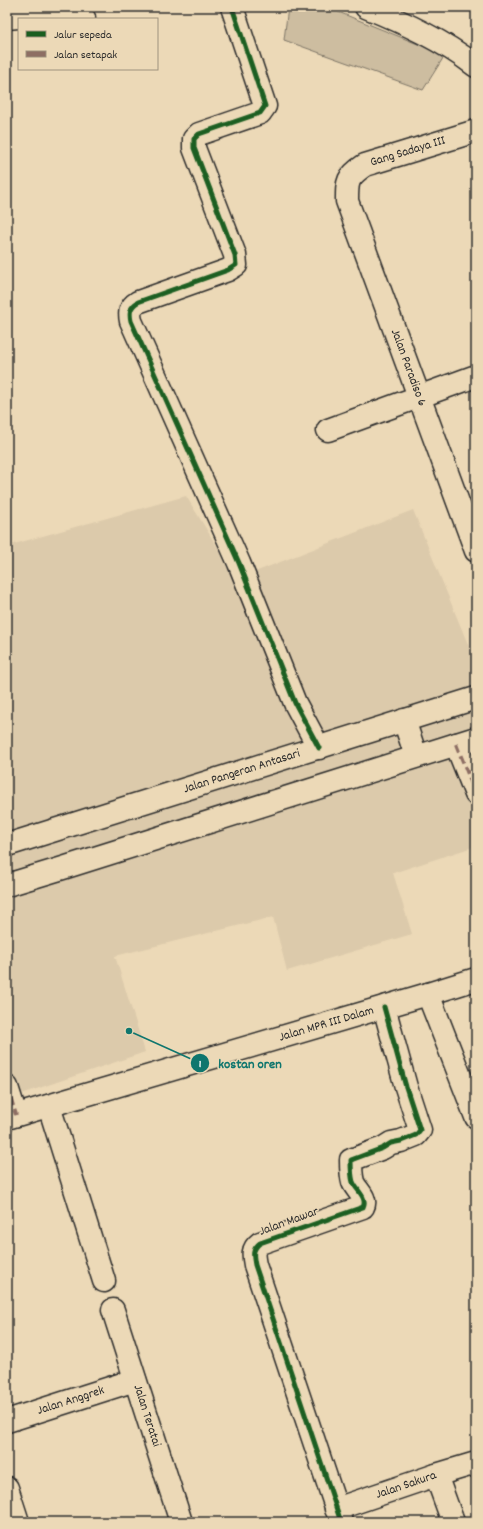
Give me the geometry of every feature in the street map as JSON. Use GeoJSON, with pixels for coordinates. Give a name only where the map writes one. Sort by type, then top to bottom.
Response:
{"type":"FeatureCollection","features":[{"type":"Feature","properties":{"kind":"street"},"geometry":{"type":"LineString","coordinates":[[232,7],[265,106],[260,113],[199,134],[194,139],[194,148],[235,256],[236,264],[228,270],[138,302],[132,306],[129,313],[134,328],[239,563],[295,703],[319,748]]}},
{"type":"Feature","properties":{"kind":"street"},"geometry":{"type":"LineString","coordinates":[[366,7],[403,23],[445,44],[476,66]]}},
{"type":"Feature","properties":{"kind":"street"},"geometry":{"type":"LineString","coordinates":[[7,18],[41,15],[84,18]]}},
{"type":"Feature","properties":{"kind":"street","name":"Gang Sadaya III"},"geometry":{"type":"LineString","coordinates":[[347,184],[355,172],[365,165],[476,132]]}},
{"type":"Feature","properties":{"kind":"street","name":"Jalan Paradiso 6"},"geometry":{"type":"LineString","coordinates":[[347,184],[347,202],[476,552]]}},
{"type":"Feature","properties":{"kind":"street"},"geometry":{"type":"LineString","coordinates":[[328,430],[476,376]]}},
{"type":"Feature","properties":{"kind":"street","name":"Jalan Pangeran Antasari"},"geometry":{"type":"LineString","coordinates":[[7,845],[476,698]]}},
{"type":"Feature","properties":{"kind":"street"},"geometry":{"type":"LineString","coordinates":[[404,720],[416,756]]}},
{"type":"Feature","properties":{"kind":"street"},"geometry":{"type":"LineString","coordinates":[[7,885],[466,741],[476,794]]}},
{"type":"Feature","properties":{"kind":"street","name":"Jalan MPR III Dalam"},"geometry":{"type":"LineString","coordinates":[[7,1087],[11,1117],[476,979]]}},
{"type":"Feature","properties":{"kind":"street"},"geometry":{"type":"LineString","coordinates":[[428,994],[476,1117]]}},
{"type":"Feature","properties":{"kind":"street","name":"Jalan Mawar"},"geometry":{"type":"LineString","coordinates":[[338,1516],[255,1265],[253,1252],[260,1242],[363,1207],[365,1202],[363,1196],[353,1182],[351,1160],[383,1148],[391,1143],[416,1135],[420,1130],[406,1087],[384,1007]]}},
{"type":"Feature","properties":{"kind":"street"},"geometry":{"type":"LineString","coordinates":[[49,1106],[104,1281]]}},
{"type":"Feature","properties":{"kind":"street","name":"Jalan Teratai"},"geometry":{"type":"LineString","coordinates":[[113,1310],[181,1522]]}},
{"type":"Feature","properties":{"kind":"street","name":"Jalan Anggrek"},"geometry":{"type":"LineString","coordinates":[[7,1421],[135,1380]]}},
{"type":"Feature","properties":{"kind":"street","name":"Jalan Sakura"},"geometry":{"type":"LineString","coordinates":[[338,1516],[436,1475],[476,1463]]}},
{"type":"Feature","properties":{"kind":"street"},"geometry":{"type":"LineString","coordinates":[[436,1475],[453,1522]]}},
{"type":"Feature","properties":{"kind":"street"},"geometry":{"type":"LineString","coordinates":[[7,1488],[18,1522]]}},
{"type":"Feature","properties":{"kind":"shaded area"},"geometry":{"type":"Polygon","coordinates":[[[288,7],[326,7],[445,55],[423,90],[284,40],[288,7]]]}},
{"type":"Feature","properties":{"kind":"shaded area"},"geometry":{"type":"Polygon","coordinates":[[[186,496],[237,579],[413,510],[476,664],[476,846],[393,873],[412,934],[287,971],[273,917],[115,956],[145,1052],[7,1099],[7,546],[186,496]]]}},
{"type":"Feature","properties":{"kind":"marked path"},"geometry":{"type":"LineString","coordinates":[[456,744],[476,794]]}},
{"type":"Feature","properties":{"kind":"marked path"},"geometry":{"type":"LineString","coordinates":[[7,1087],[16,1115]]}},
{"type":"Feature","properties":{"kind":"cycle path"},"geometry":{"type":"LineString","coordinates":[[232,7],[265,106],[260,113],[199,134],[194,139],[194,148],[235,255],[236,265],[228,270],[138,302],[133,306],[130,312],[130,318],[239,563],[295,703],[319,748]]}},
{"type":"Feature","properties":{"kind":"cycle path"},"geometry":{"type":"LineString","coordinates":[[341,1522],[255,1265],[254,1252],[260,1243],[363,1207],[363,1197],[353,1182],[351,1174],[351,1160],[383,1148],[391,1143],[416,1135],[420,1130],[406,1087],[384,1007]]}},
{"type":"Feature","properties":{"kind":"place","name":"kostan oren"},"geometry":{"type":"Point","coordinates":[129,1031]}}]}
